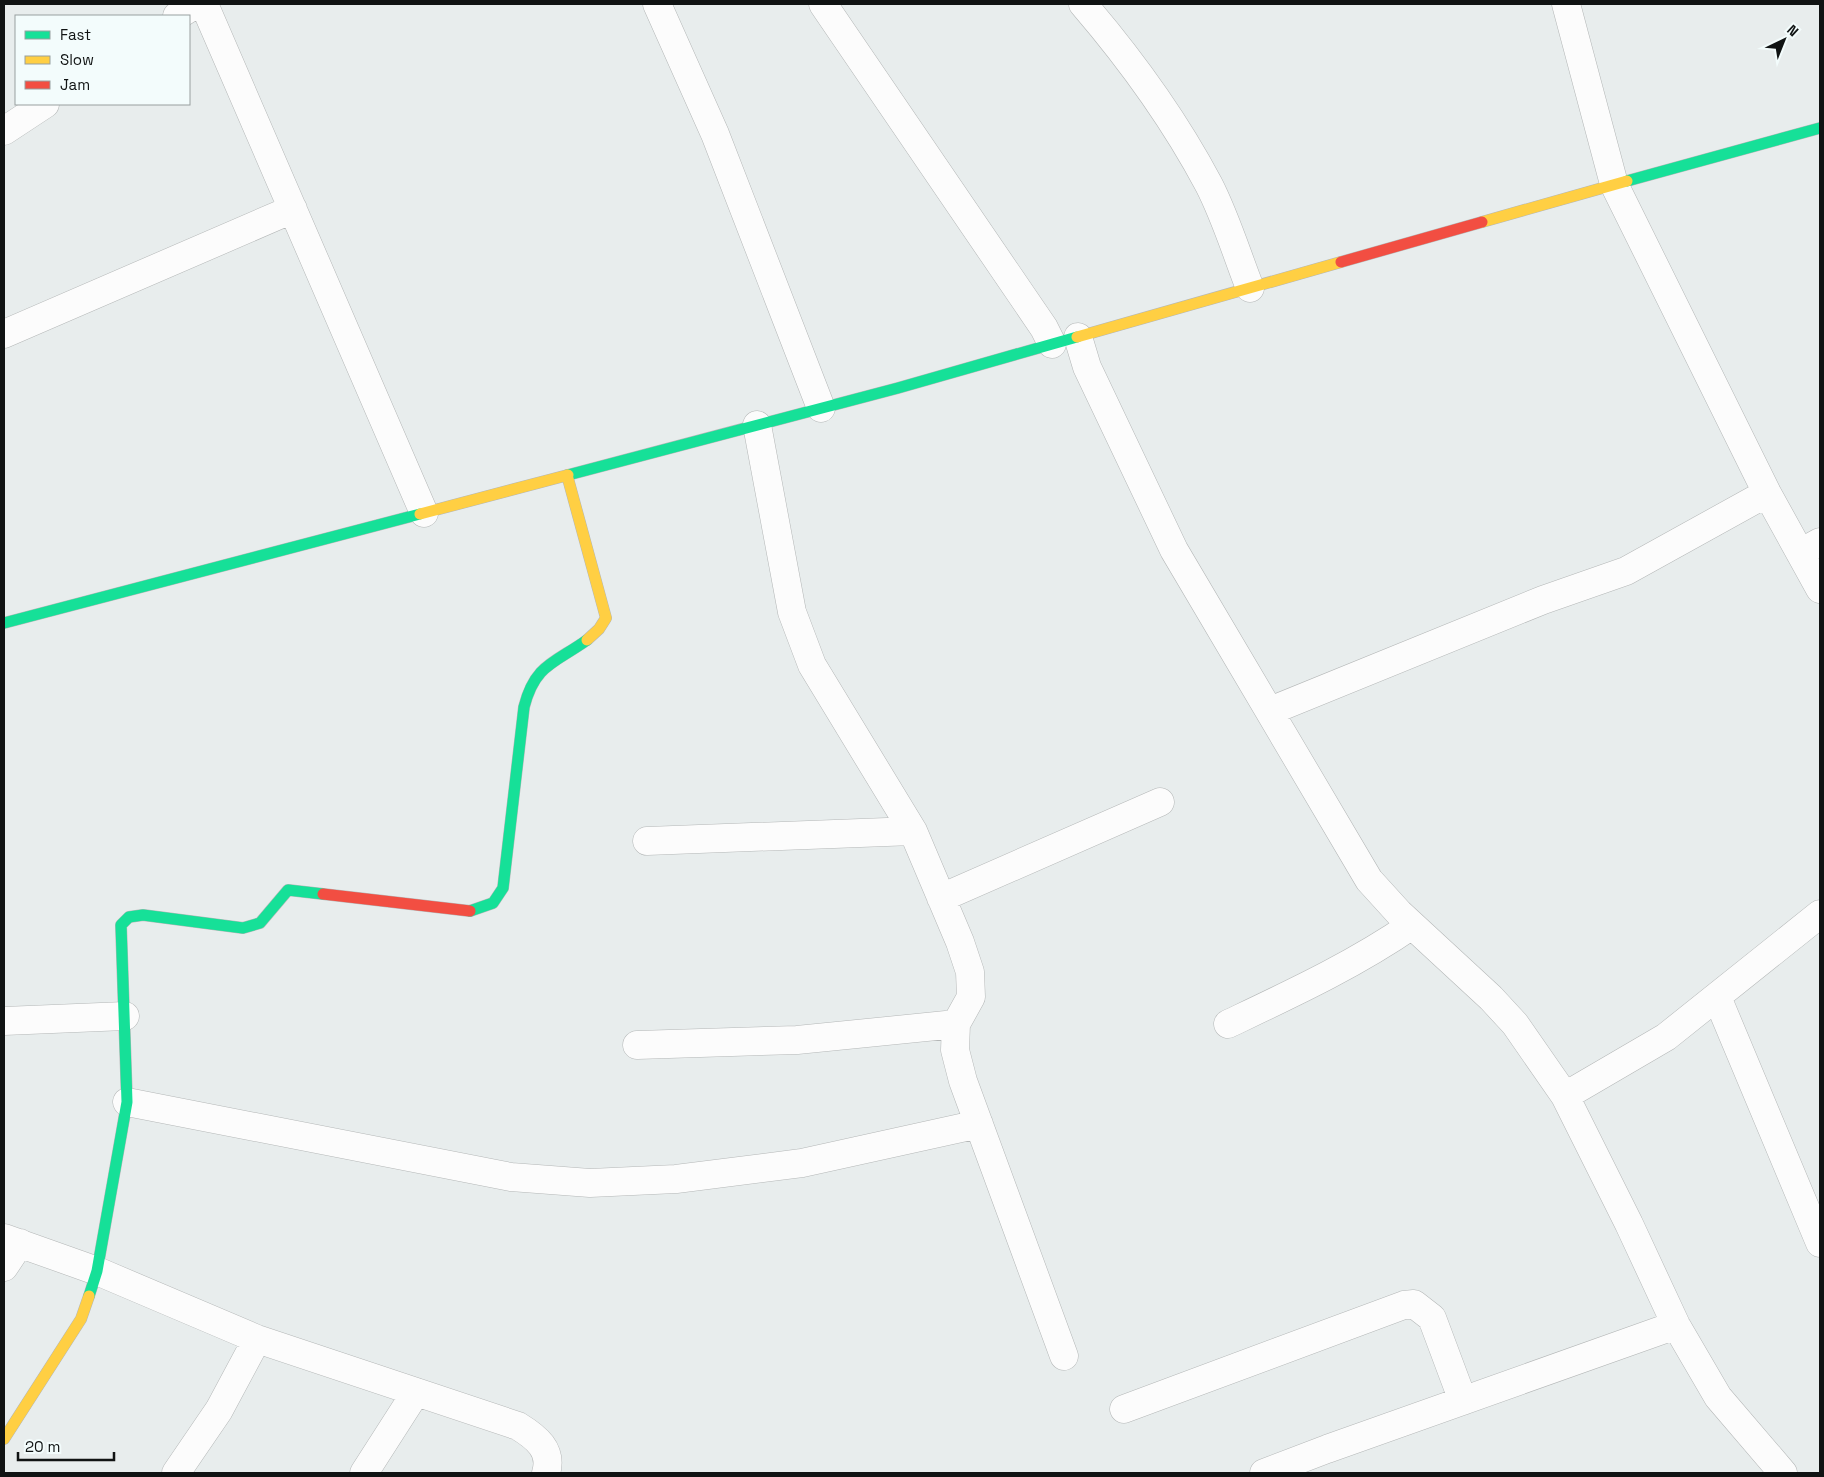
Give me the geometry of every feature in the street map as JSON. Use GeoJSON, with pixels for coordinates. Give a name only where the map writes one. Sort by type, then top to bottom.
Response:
{"type":"FeatureCollection","features":[{"type":"Feature","properties":{"kind":"street"},"geometry":{"type":"LineString","coordinates":[[179,15],[196,4]]}},
{"type":"Feature","properties":{"kind":"street"},"geometry":{"type":"LineString","coordinates":[[204,4],[424,513]]}},
{"type":"Feature","properties":{"kind":"street"},"geometry":{"type":"LineString","coordinates":[[657,4],[715,134],[821,408]]}},
{"type":"Feature","properties":{"kind":"street"},"geometry":{"type":"LineString","coordinates":[[823,4],[1044,328],[1052,344]]}},
{"type":"Feature","properties":{"kind":"street"},"geometry":{"type":"LineString","coordinates":[[1083,4],[1126,54],[1156,98],[1210,187],[1250,288]]}},
{"type":"Feature","properties":{"kind":"street"},"geometry":{"type":"LineString","coordinates":[[1566,4],[1614,184],[1767,493],[1810,548],[1820,589]]}},
{"type":"Feature","properties":{"kind":"street"},"geometry":{"type":"LineString","coordinates":[[4,131],[43,105]]}},
{"type":"Feature","properties":{"kind":"street"},"geometry":{"type":"LineString","coordinates":[[4,623],[821,408],[1078,337],[1614,184],[1820,128]]}},
{"type":"Feature","properties":{"kind":"street"},"geometry":{"type":"LineString","coordinates":[[4,334],[293,209]]}},
{"type":"Feature","properties":{"kind":"street"},"geometry":{"type":"LineString","coordinates":[[1078,337],[1087,367],[1174,550],[1369,880],[1412,925],[1491,998],[1515,1024],[1565,1096],[1630,1224],[1676,1325],[1718,1397],[1783,1473]]}},
{"type":"Feature","properties":{"kind":"street"},"geometry":{"type":"LineString","coordinates":[[757,425],[792,612],[812,665],[913,831],[960,942],[970,972],[971,997],[956,1024],[954,1050],[979,1124],[1064,1356]]}},
{"type":"Feature","properties":{"kind":"street"},"geometry":{"type":"LineString","coordinates":[[4,1439],[81,1319],[98,1271],[127,1102],[125,1016],[120,940],[121,925],[129,917],[142,915],[243,928],[253,927],[265,922],[278,896],[288,890],[470,911],[485,909],[498,900],[503,889],[506,871],[524,707],[530,685],[542,670],[554,660],[601,629],[606,618],[567,475]]}},
{"type":"Feature","properties":{"kind":"street"},"geometry":{"type":"LineString","coordinates":[[1270,711],[1543,600],[1626,571],[1767,493]]}},
{"type":"Feature","properties":{"kind":"street"},"geometry":{"type":"LineString","coordinates":[[941,898],[1160,802]]}},
{"type":"Feature","properties":{"kind":"street"},"geometry":{"type":"LineString","coordinates":[[647,840],[913,831]]}},
{"type":"Feature","properties":{"kind":"street"},"geometry":{"type":"LineString","coordinates":[[1565,1096],[1666,1037],[1820,914]]}},
{"type":"Feature","properties":{"kind":"street"},"geometry":{"type":"LineString","coordinates":[[1228,1024],[1316,983],[1374,951],[1412,925]]}},
{"type":"Feature","properties":{"kind":"street"},"geometry":{"type":"LineString","coordinates":[[1717,997],[1820,1243]]}},
{"type":"Feature","properties":{"kind":"street"},"geometry":{"type":"LineString","coordinates":[[4,1021],[125,1016]]}},
{"type":"Feature","properties":{"kind":"street"},"geometry":{"type":"LineString","coordinates":[[637,1046],[797,1040],[956,1024]]}},
{"type":"Feature","properties":{"kind":"street"},"geometry":{"type":"LineString","coordinates":[[127,1102],[511,1177],[590,1183],[676,1179],[802,1163],[979,1124]]}},
{"type":"Feature","properties":{"kind":"street"},"geometry":{"type":"LineString","coordinates":[[4,1267],[12,1241],[98,1271],[258,1339],[518,1426],[531,1434],[545,1447],[549,1465],[546,1473]]}},
{"type":"Feature","properties":{"kind":"street"},"geometry":{"type":"LineString","coordinates":[[1124,1409],[1404,1305],[1414,1304],[1432,1318],[1463,1401]]}},
{"type":"Feature","properties":{"kind":"street"},"geometry":{"type":"LineString","coordinates":[[1264,1473],[1676,1325]]}},
{"type":"Feature","properties":{"kind":"street"},"geometry":{"type":"LineString","coordinates":[[176,1473],[219,1410],[258,1339]]}},
{"type":"Feature","properties":{"kind":"street"},"geometry":{"type":"LineString","coordinates":[[364,1473],[416,1392]]}},
{"type":"Feature","properties":{"kind":"traffic: fast"},"geometry":{"type":"LineString","coordinates":[[1627,181],[1820,128]]}},
{"type":"Feature","properties":{"kind":"traffic: fast"},"geometry":{"type":"LineString","coordinates":[[568,475],[898,388],[1077,337]]}},
{"type":"Feature","properties":{"kind":"traffic: fast"},"geometry":{"type":"LineString","coordinates":[[4,623],[420,514]]}},
{"type":"Feature","properties":{"kind":"traffic: fast"},"geometry":{"type":"LineString","coordinates":[[470,911],[493,903],[503,888],[524,707],[529,693],[540,673],[587,640]]}},
{"type":"Feature","properties":{"kind":"traffic: fast"},"geometry":{"type":"LineString","coordinates":[[89,1296],[97,1271],[127,1102],[121,925],[129,917],[143,915],[243,928],[260,923],[288,890],[323,894]]}},
{"type":"Feature","properties":{"kind":"traffic: slow"},"geometry":{"type":"LineString","coordinates":[[1482,222],[1627,181]]}},
{"type":"Feature","properties":{"kind":"traffic: slow"},"geometry":{"type":"LineString","coordinates":[[1077,337],[1341,262]]}},
{"type":"Feature","properties":{"kind":"traffic: slow"},"geometry":{"type":"LineString","coordinates":[[567,475],[606,618],[599,629],[587,640]]}},
{"type":"Feature","properties":{"kind":"traffic: slow"},"geometry":{"type":"LineString","coordinates":[[420,514],[568,475]]}},
{"type":"Feature","properties":{"kind":"traffic: slow"},"geometry":{"type":"LineString","coordinates":[[4,1439],[81,1319],[89,1296]]}},
{"type":"Feature","properties":{"kind":"traffic: jam"},"geometry":{"type":"LineString","coordinates":[[1341,262],[1482,222]]}},
{"type":"Feature","properties":{"kind":"traffic: jam"},"geometry":{"type":"LineString","coordinates":[[323,894],[470,911]]}}]}
